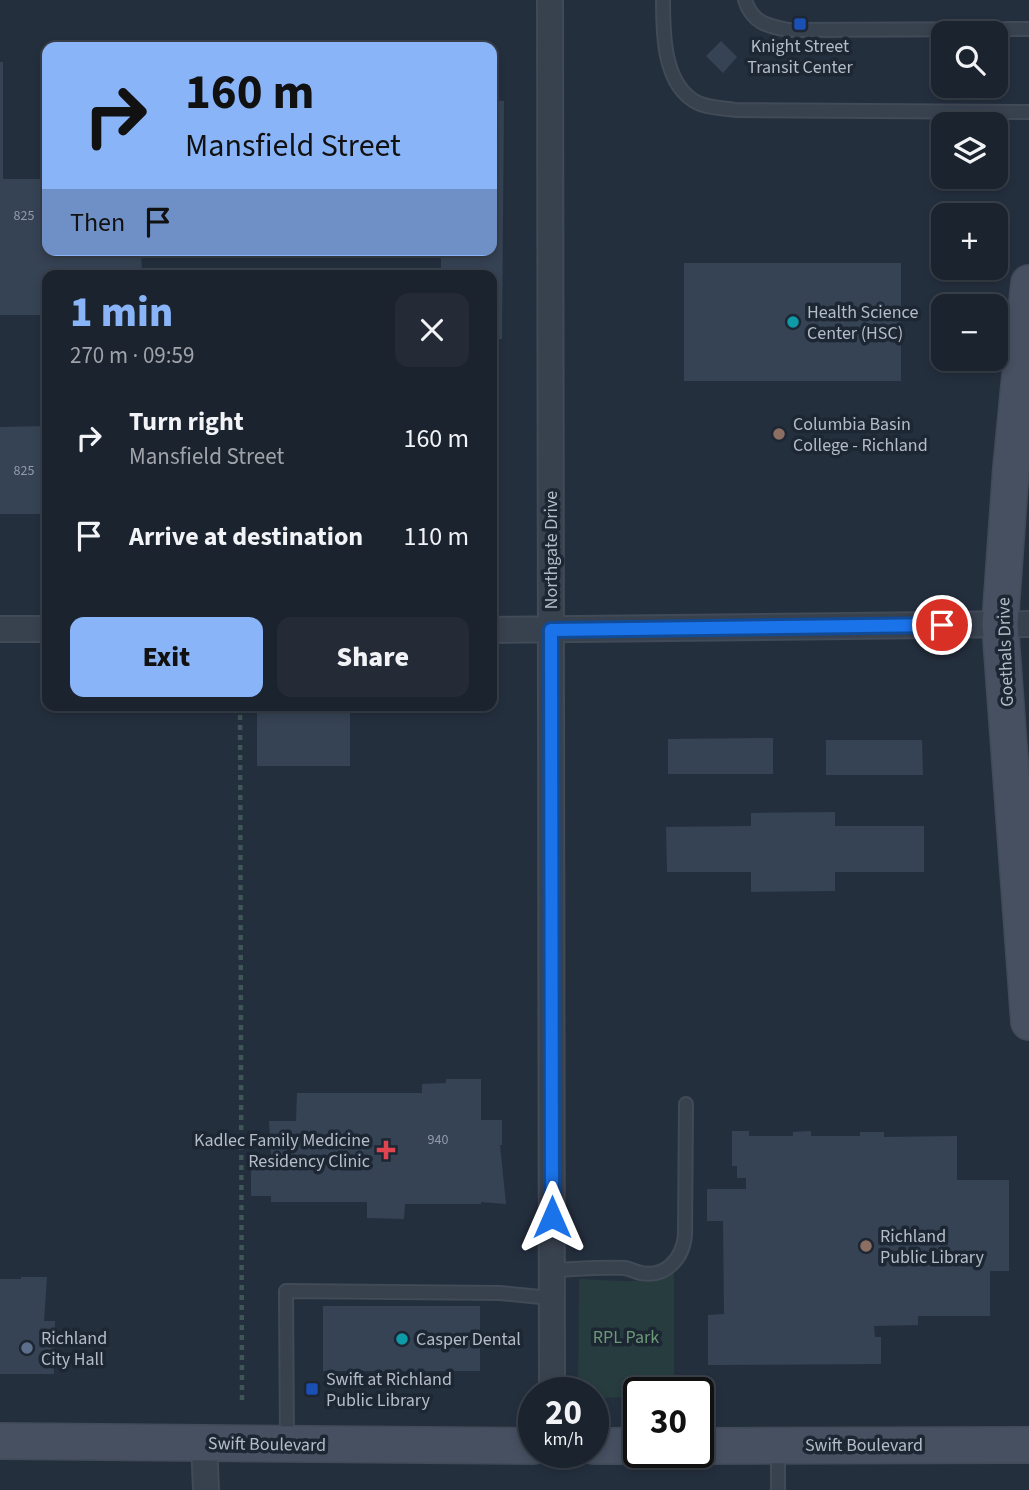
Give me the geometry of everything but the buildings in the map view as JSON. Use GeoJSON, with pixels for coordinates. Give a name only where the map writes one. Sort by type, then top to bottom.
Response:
{"type":"FeatureCollection","features":[{"type":"Feature","properties":{"kind":"main road","name":"Goethals Drive"},"geometry":{"type":"LineString","coordinates":[[1029,283],[1015,624],[1029,1022]]}},
{"type":"Feature","properties":{"kind":"main road","name":"Swift Boulevard"},"geometry":{"type":"LineString","coordinates":[[0,1441],[518,1446]]}},
{"type":"Feature","properties":{"kind":"main road","name":"Swift Boulevard"},"geometry":{"type":"LineString","coordinates":[[714,1446],[1029,1445]]}},
{"type":"Feature","properties":{"kind":"street","name":"Northgate Drive"},"geometry":{"type":"LineString","coordinates":[[550,0],[552,1377]]}},
{"type":"Feature","properties":{"kind":"street"},"geometry":{"type":"LineString","coordinates":[[497,630],[1015,624]]}},
{"type":"Feature","properties":{"kind":"street"},"geometry":{"type":"LineString","coordinates":[[0,629],[42,629]]}},
{"type":"Feature","properties":{"kind":"street"},"geometry":{"type":"LineString","coordinates":[[204,1443],[206,1490]]}},
{"type":"Feature","properties":{"kind":"lane"},"geometry":{"type":"LineString","coordinates":[[663,0],[667,57],[680,89],[699,103],[735,110],[1029,112]]}},
{"type":"Feature","properties":{"kind":"lane"},"geometry":{"type":"LineString","coordinates":[[745,0],[747,8],[762,24],[788,30],[1029,29]]}},
{"type":"Feature","properties":{"kind":"lane"},"geometry":{"type":"LineString","coordinates":[[552,1270],[628,1268],[642,1273],[655,1273],[677,1261],[684,1244],[687,1104]]}},
{"type":"Feature","properties":{"kind":"lane"},"geometry":{"type":"LineString","coordinates":[[287,1444],[286,1291],[500,1293],[551,1297]]}},
{"type":"Feature","properties":{"kind":"lane"},"geometry":{"type":"LineString","coordinates":[[778,1445],[778,1490]]}},
{"type":"Feature","properties":{"kind":"path"},"geometry":{"type":"LineString","coordinates":[[240,711],[242,1400]]}},
{"type":"Feature","properties":{"kind":"green space","name":"RPL Park"},"geometry":{"type":"Polygon","coordinates":[[[674,1272],[674,1377],[623,1377],[623,1397],[609,1398],[609,1377],[578,1377],[579,1279],[640,1281],[674,1272]]]}},
{"type":"Feature","properties":{"kind":"place","name":"Knight Street Transit Center"},"geometry":{"type":"Point","coordinates":[800,24]}},
{"type":"Feature","properties":{"kind":"place","name":"Health Science Center (HSC)"},"geometry":{"type":"Point","coordinates":[793,322]}},
{"type":"Feature","properties":{"kind":"place","name":"Columbia Basin College - Richland"},"geometry":{"type":"Point","coordinates":[779,434]}},
{"type":"Feature","properties":{"kind":"place","name":"Kadlec Family Medicine Residency Clinic"},"geometry":{"type":"Point","coordinates":[386,1150]}},
{"type":"Feature","properties":{"kind":"place","name":"Richland Public Library"},"geometry":{"type":"Point","coordinates":[866,1246]}},
{"type":"Feature","properties":{"kind":"place","name":"Casper Dental"},"geometry":{"type":"Point","coordinates":[402,1339]}},
{"type":"Feature","properties":{"kind":"place","name":"Richland City Hall"},"geometry":{"type":"Point","coordinates":[27,1348]}},
{"type":"Feature","properties":{"kind":"place","name":"Swift at Richland Public Library"},"geometry":{"type":"Point","coordinates":[312,1389]}},
{"type":"Feature","properties":{"kind":"route"},"geometry":{"type":"LineString","coordinates":[[552,1217],[551,630],[942,625]]}}]}
